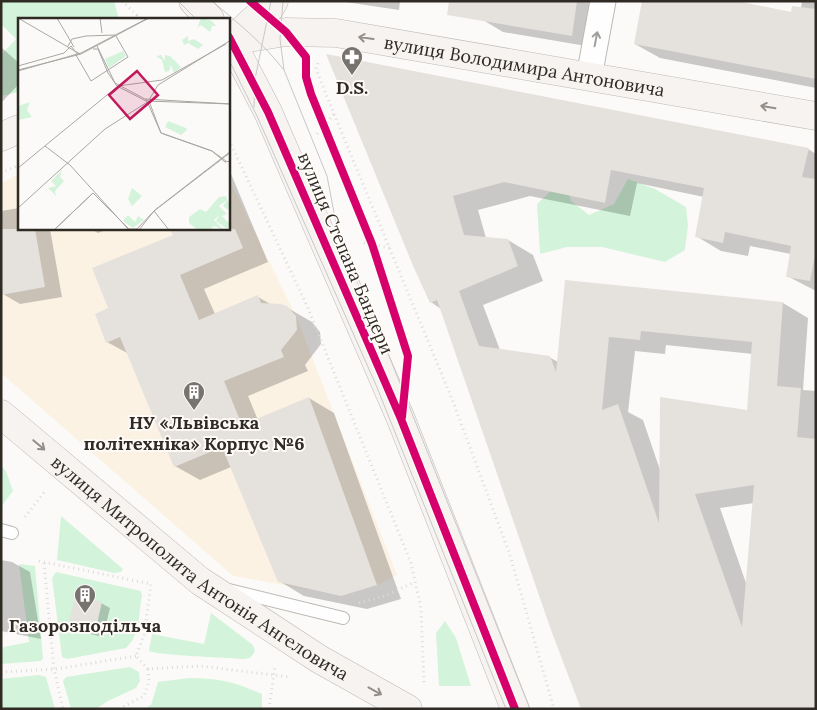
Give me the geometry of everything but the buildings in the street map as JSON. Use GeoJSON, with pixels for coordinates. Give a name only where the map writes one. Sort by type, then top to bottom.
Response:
{"type":"FeatureCollection","features":[{"type":"Feature","properties":{"kind":"main road"},"geometry":{"type":"LineString","coordinates":[[193,1],[209,18]]}},
{"type":"Feature","properties":{"kind":"main road"},"geometry":{"type":"LineString","coordinates":[[230,40],[263,11],[270,8],[274,1]]}},
{"type":"Feature","properties":{"kind":"main road","name":"вулиця Володимира Антоновича"},"geometry":{"type":"LineString","coordinates":[[230,40],[286,32],[336,33],[816,116]]}},
{"type":"Feature","properties":{"kind":"main road","name":"вулиця Степана Бандери"},"geometry":{"type":"LineString","coordinates":[[230,40],[268,112],[299,180],[394,402],[515,709]]}},
{"type":"Feature","properties":{"kind":"main road"},"geometry":{"type":"LineString","coordinates":[[1,137],[18,130]]}},
{"type":"Feature","properties":{"kind":"main road","name":"вулиця Митрополита Антонія Ангеловича"},"geometry":{"type":"LineString","coordinates":[[1,414],[206,585],[319,659],[408,709]]}},
{"type":"Feature","properties":{"kind":"street"},"geometry":{"type":"LineString","coordinates":[[589,77],[604,1]]}},
{"type":"Feature","properties":{"kind":"lane"},"geometry":{"type":"LineString","coordinates":[[206,585],[343,618]]}},
{"type":"Feature","properties":{"kind":"path"},"geometry":{"type":"LineString","coordinates":[[122,1],[139,16]]}},
{"type":"Feature","properties":{"kind":"path"},"geometry":{"type":"LineString","coordinates":[[319,58],[316,69],[452,399],[510,554],[554,709]]}},
{"type":"Feature","properties":{"kind":"path"},"geometry":{"type":"LineString","coordinates":[[317,134],[334,114]]}},
{"type":"Feature","properties":{"kind":"path"},"geometry":{"type":"LineString","coordinates":[[320,119],[327,136]]}},
{"type":"Feature","properties":{"kind":"path"},"geometry":{"type":"LineString","coordinates":[[230,142],[308,308],[411,563],[421,608],[424,687]]}},
{"type":"Feature","properties":{"kind":"path"},"geometry":{"type":"LineString","coordinates":[[1,173],[18,165]]}},
{"type":"Feature","properties":{"kind":"path"},"geometry":{"type":"LineString","coordinates":[[368,235],[368,244],[375,254]]}},
{"type":"Feature","properties":{"kind":"path"},"geometry":{"type":"LineString","coordinates":[[368,244],[391,248]]}},
{"type":"Feature","properties":{"kind":"path"},"geometry":{"type":"LineString","coordinates":[[39,561],[151,584]]}},
{"type":"Feature","properties":{"kind":"path"},"geometry":{"type":"LineString","coordinates":[[44,563],[54,669],[63,709]]}},
{"type":"Feature","properties":{"kind":"path"},"geometry":{"type":"LineString","coordinates":[[136,656],[144,635],[151,584],[154,579]]}},
{"type":"Feature","properties":{"kind":"path"},"geometry":{"type":"LineString","coordinates":[[350,606],[385,596],[415,582]]}},
{"type":"Feature","properties":{"kind":"path"},"geometry":{"type":"LineString","coordinates":[[1,672],[54,669],[136,656]]}},
{"type":"Feature","properties":{"kind":"path"},"geometry":{"type":"LineString","coordinates":[[120,709],[144,696],[149,682],[148,669],[136,656]]}},
{"type":"Feature","properties":{"kind":"path"},"geometry":{"type":"LineString","coordinates":[[269,709],[275,660]]}},
{"type":"Feature","properties":{"kind":"path"},"geometry":{"type":"LineString","coordinates":[[148,669],[200,666],[291,677]]}},
{"type":"Feature","properties":{"kind":"shaded area"},"geometry":{"type":"Polygon","coordinates":[[[18,174],[18,230],[230,230],[230,181],[296,316],[397,575],[377,585],[341,595],[233,576],[1,373],[1,183],[18,174]]]}},
{"type":"Feature","properties":{"kind":"green space"},"geometry":{"type":"Polygon","coordinates":[[[1,1],[114,1],[119,18],[18,18],[18,92],[1,96],[1,55],[16,39],[1,24],[1,1]]]}},
{"type":"Feature","properties":{"kind":"green space"},"geometry":{"type":"Polygon","coordinates":[[[628,179],[655,189],[686,207],[688,226],[685,250],[665,262],[602,247],[567,247],[540,254],[537,204],[552,190],[567,184],[571,201],[589,215],[614,204],[628,179]]]}},
{"type":"Feature","properties":{"kind":"green space"},"geometry":{"type":"Polygon","coordinates":[[[1,466],[6,471],[13,491],[1,507],[1,466]]]}},
{"type":"Feature","properties":{"kind":"green space"},"geometry":{"type":"Polygon","coordinates":[[[61,516],[123,569],[121,572],[114,573],[57,560],[61,516]]]}},
{"type":"Feature","properties":{"kind":"green space"},"geometry":{"type":"Polygon","coordinates":[[[19,564],[35,566],[43,658],[41,661],[1,664],[1,652],[4,647],[29,642],[19,564]]]}},
{"type":"Feature","properties":{"kind":"green space"},"geometry":{"type":"Polygon","coordinates":[[[56,572],[141,591],[142,596],[137,630],[131,643],[126,648],[67,659],[62,657],[52,578],[56,572]]]}},
{"type":"Feature","properties":{"kind":"green space"},"geometry":{"type":"Polygon","coordinates":[[[211,613],[253,645],[255,651],[252,656],[242,659],[177,655],[149,651],[152,634],[204,644],[211,613]]]}},
{"type":"Feature","properties":{"kind":"green space"},"geometry":{"type":"Polygon","coordinates":[[[445,621],[456,638],[471,686],[439,686],[436,633],[445,621]]]}},
{"type":"Feature","properties":{"kind":"green space"},"geometry":{"type":"Polygon","coordinates":[[[130,667],[139,672],[140,681],[136,688],[108,701],[96,709],[71,709],[63,681],[66,677],[130,667]]]}},
{"type":"Feature","properties":{"kind":"green space"},"geometry":{"type":"Polygon","coordinates":[[[39,675],[46,677],[55,709],[1,709],[1,679],[39,675]]]}},
{"type":"Feature","properties":{"kind":"green space"},"geometry":{"type":"Polygon","coordinates":[[[189,678],[218,680],[262,694],[262,709],[144,709],[151,705],[158,682],[189,678]]]}},
{"type":"Feature","properties":{"kind":"tram line"},"geometry":{"type":"LineString","coordinates":[[178,1],[195,18]]}},
{"type":"Feature","properties":{"kind":"tram line"},"geometry":{"type":"LineString","coordinates":[[212,1],[259,42],[284,70]]}},
{"type":"Feature","properties":{"kind":"tram line"},"geometry":{"type":"LineString","coordinates":[[254,107],[255,79],[271,1]]}},
{"type":"Feature","properties":{"kind":"tram line"},"geometry":{"type":"LineString","coordinates":[[283,1],[280,39],[284,70],[327,176],[336,223],[530,709]]}},
{"type":"Feature","properties":{"kind":"tram line"},"geometry":{"type":"LineString","coordinates":[[230,62],[257,116],[376,385],[506,709]]}},
{"type":"Feature","properties":{"kind":"cycle path"},"geometry":{"type":"LineString","coordinates":[[250,1],[286,32],[306,57],[306,77],[311,94],[372,244],[408,356],[402,417]]}},
{"type":"Feature","properties":{"kind":"cycle path"},"geometry":{"type":"LineString","coordinates":[[230,39],[268,112],[401,419],[515,709]]}},
{"type":"Feature","properties":{"kind":"place","name":"D.S."},"geometry":{"type":"Point","coordinates":[352,76]}},
{"type":"Feature","properties":{"kind":"place","name":"НУ «Львівська політехніка» Корпус №6"},"geometry":{"type":"Point","coordinates":[194,411]}},
{"type":"Feature","properties":{"kind":"place","name":"Газорозподільча"},"geometry":{"type":"Point","coordinates":[85,614]}}]}
